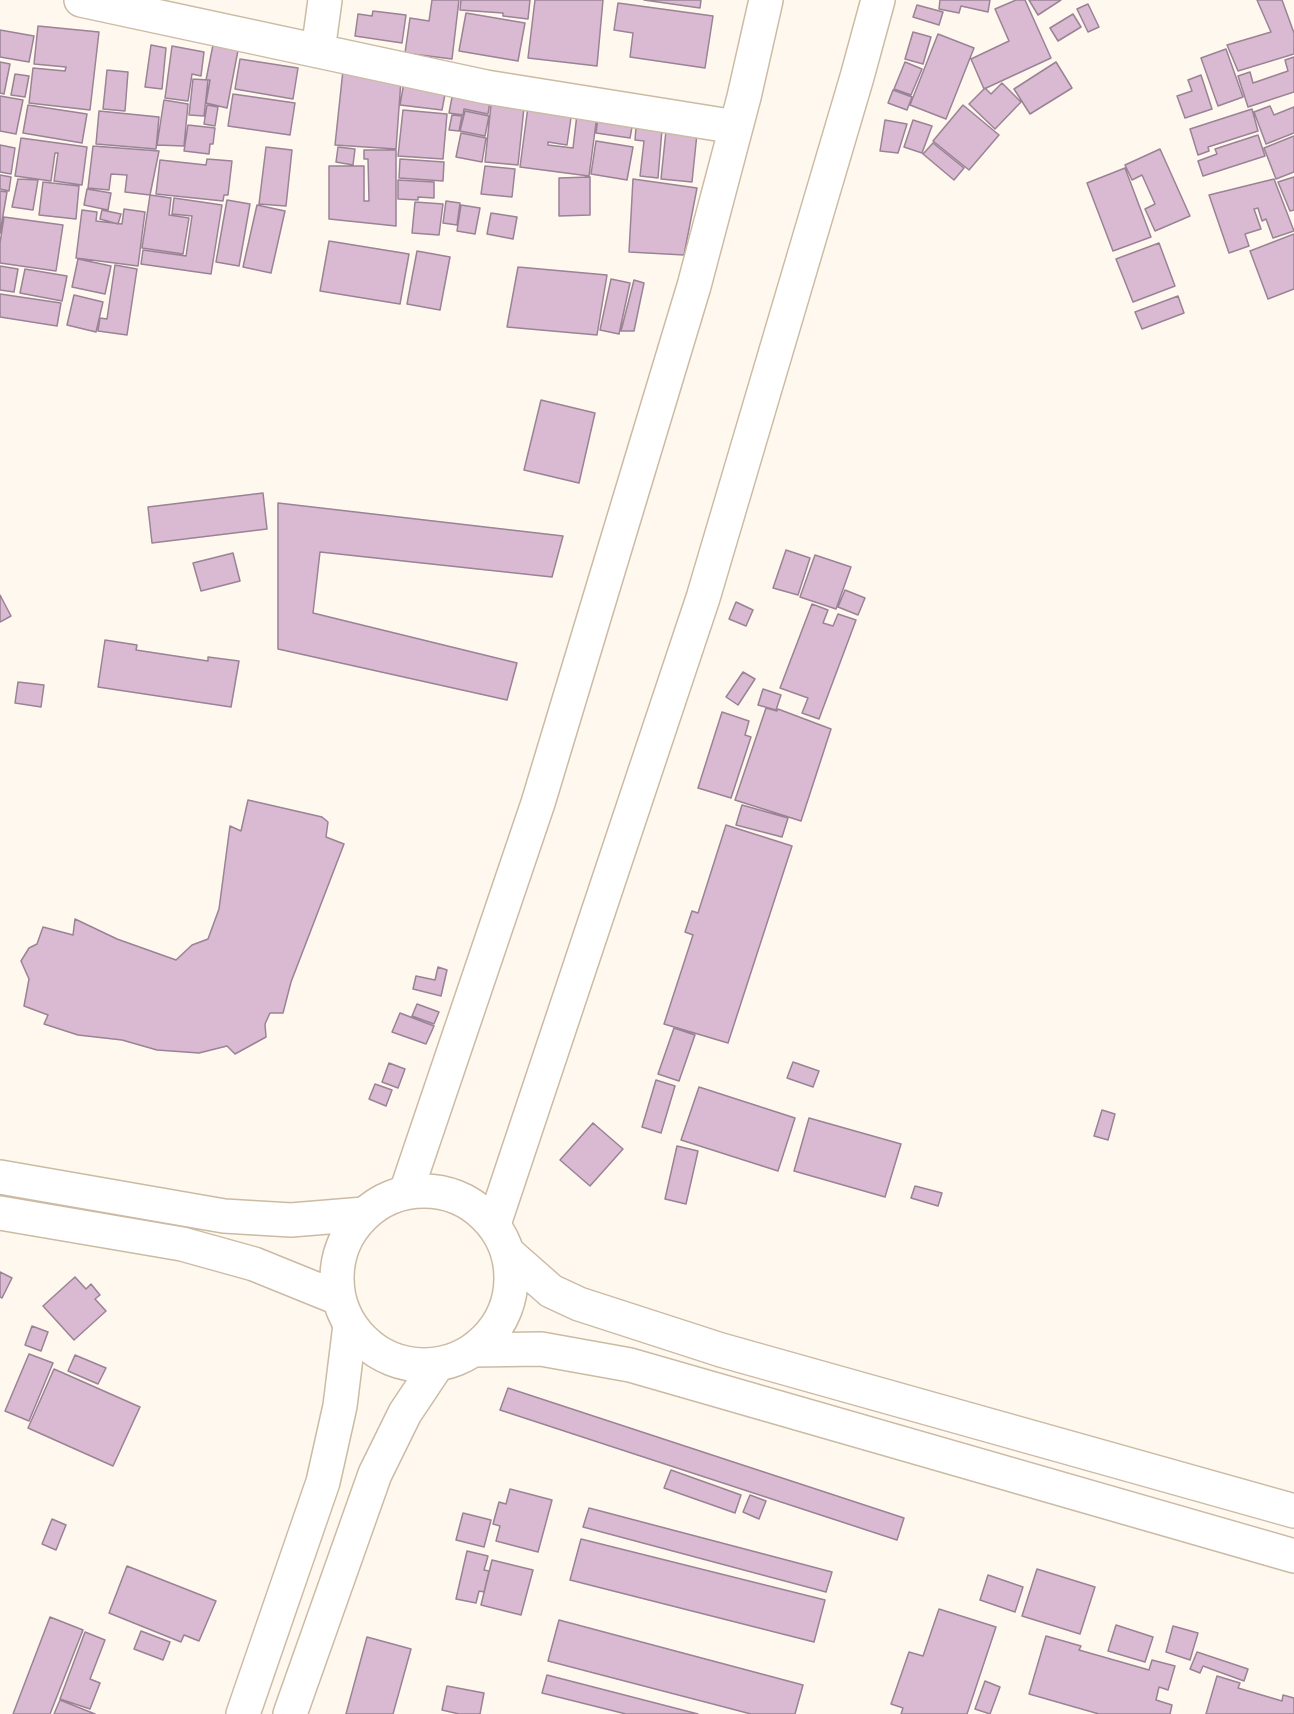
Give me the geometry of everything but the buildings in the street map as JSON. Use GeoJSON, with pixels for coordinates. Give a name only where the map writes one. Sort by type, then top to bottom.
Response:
{"type":"FeatureCollection","features":[{"type":"Feature","properties":{"kind":"street"},"geometry":{"type":"LineString","coordinates":[[81,0],[486,87],[736,127]]}},
{"type":"Feature","properties":{"kind":"street"},"geometry":{"type":"LineString","coordinates":[[318,51],[325,0]]}},
{"type":"Feature","properties":{"kind":"street"},"geometry":{"type":"LineString","coordinates":[[406,1192],[538,803],[694,286],[736,127],[766,0]]}},
{"type":"Feature","properties":{"kind":"street"},"geometry":{"type":"LineString","coordinates":[[494,1224],[703,598],[854,89],[878,0]]}},
{"type":"Feature","properties":{"kind":"street"},"geometry":{"type":"LineString","coordinates":[[0,1176],[224,1216],[291,1220],[364,1214]]}},
{"type":"Feature","properties":{"kind":"street"},"geometry":{"type":"LineString","coordinates":[[0,1213],[182,1244],[254,1264],[344,1312],[362,1341],[378,1353],[397,1362],[417,1365],[437,1365],[456,1359],[473,1350],[493,1332],[507,1308],[512,1281],[509,1254],[503,1238],[494,1224],[469,1203],[439,1191],[406,1192],[383,1200],[364,1214],[349,1232],[340,1253],[336,1275],[344,1312],[340,1407],[323,1482],[243,1714]]}},
{"type":"Feature","properties":{"kind":"street"},"geometry":{"type":"LineString","coordinates":[[509,1254],[551,1291],[579,1304],[732,1354],[1294,1511]]}},
{"type":"Feature","properties":{"kind":"street"},"geometry":{"type":"LineString","coordinates":[[473,1350],[541,1349],[630,1365],[1294,1556]]}},
{"type":"Feature","properties":{"kind":"street"},"geometry":{"type":"LineString","coordinates":[[290,1714],[375,1474],[405,1413],[437,1365]]}}]}
